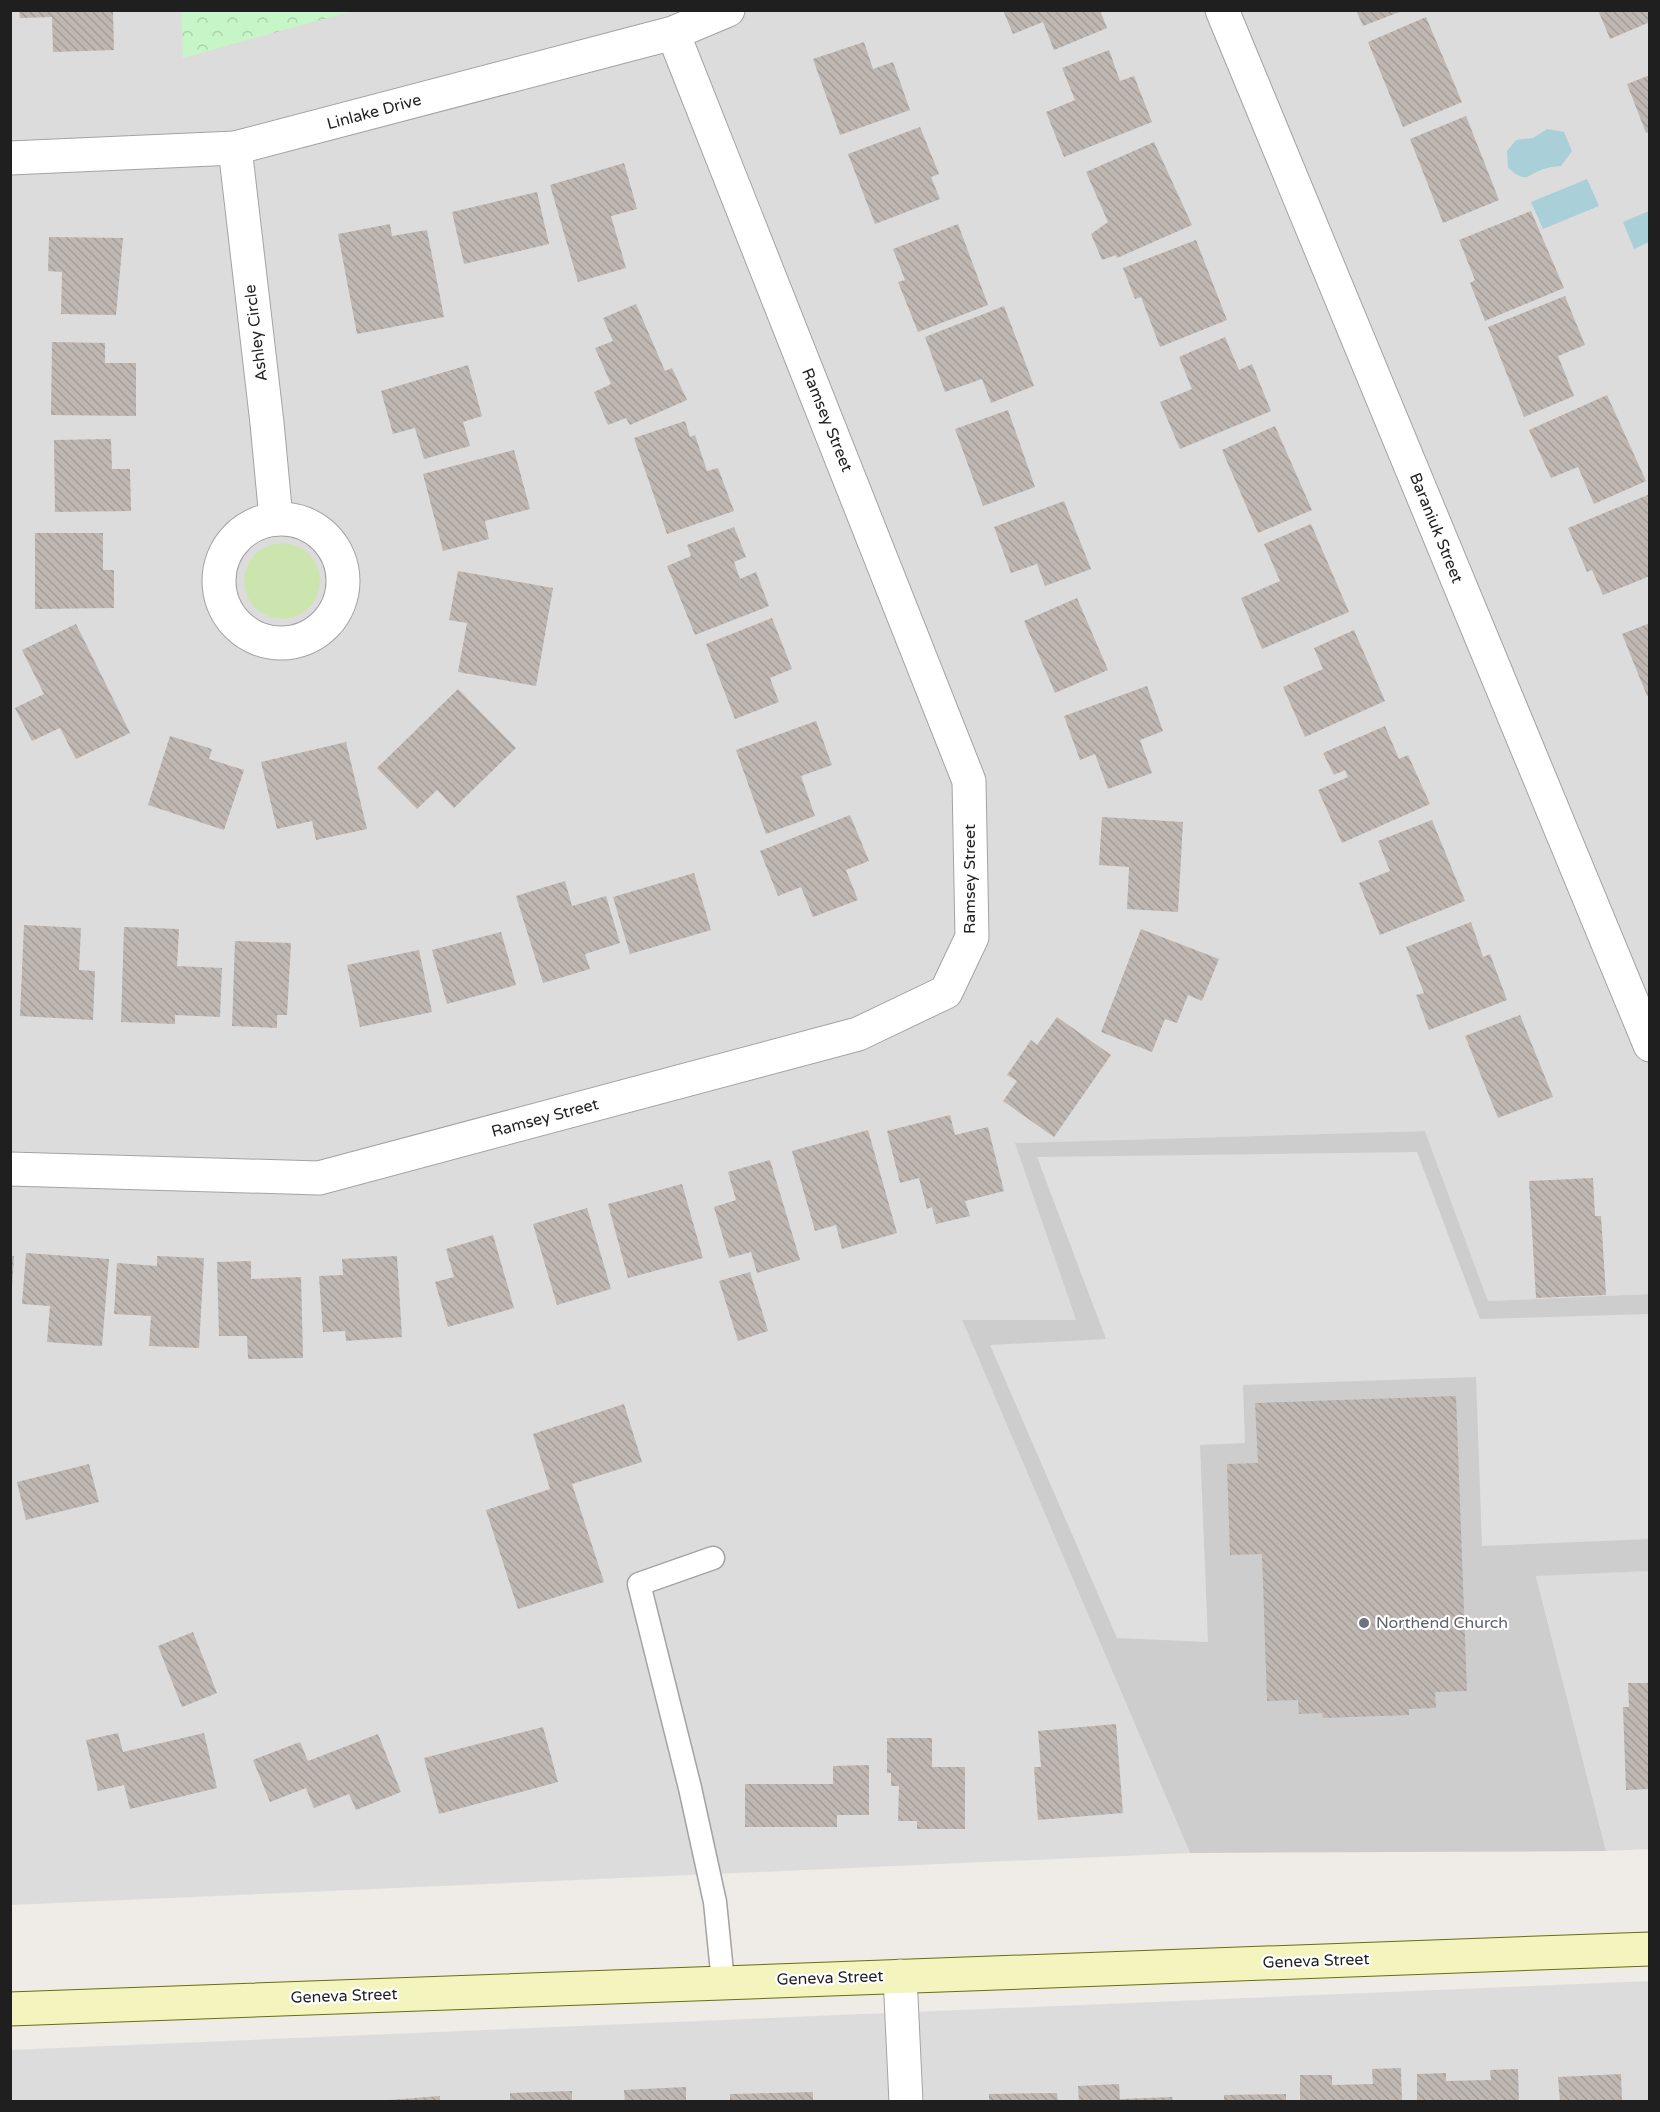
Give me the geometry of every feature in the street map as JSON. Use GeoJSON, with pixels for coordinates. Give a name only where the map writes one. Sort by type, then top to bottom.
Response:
{"type":"FeatureCollection","features":[{"type":"Feature","properties":{"kind":"main road","name":"Geneva Street"},"geometry":{"type":"LineString","coordinates":[[10,2009],[1650,1949]]}},
{"type":"Feature","properties":{"kind":"street","name":"Linlake Drive"},"geometry":{"type":"LineString","coordinates":[[10,158],[235,148],[674,33],[728,10]]}},
{"type":"Feature","properties":{"kind":"street","name":"Baraniuk Street"},"geometry":{"type":"LineString","coordinates":[[1222,10],[1650,1045]]}},
{"type":"Feature","properties":{"kind":"street","name":"Ramsey Street"},"geometry":{"type":"LineString","coordinates":[[10,1168],[319,1178],[858,1034],[946,992],[972,937],[969,781],[674,33]]}},
{"type":"Feature","properties":{"kind":"street","name":"Ashley Circle"},"geometry":{"type":"LineString","coordinates":[[235,148],[276,519]]}},
{"type":"Feature","properties":{"kind":"street"},"geometry":{"type":"LineString","coordinates":[[900,1976],[906,2102]]}},
{"type":"Feature","properties":{"kind":"lane"},"geometry":{"type":"LineString","coordinates":[[713,1558],[639,1584],[690,1788],[712,1890],[723,1982]]}},
{"type":"Feature","properties":{"kind":"shaded area"},"geometry":{"type":"Polygon","coordinates":[[[10,11],[1649,11],[1649,1294],[1488,1301],[1425,1131],[1016,1143],[1076,1320],[962,1320],[1190,1853],[11,1905],[10,11]]]}},
{"type":"Feature","properties":{"kind":"shaded area"},"geometry":{"type":"Polygon","coordinates":[[[1425,1131],[1488,1301],[1649,1294],[1649,1571],[1536,1576],[1606,1851],[1190,1853],[962,1320],[1076,1320],[1015,1143],[1425,1131]]]}},
{"type":"Feature","properties":{"kind":"shaded area"},"geometry":{"type":"Polygon","coordinates":[[[1417,1152],[1480,1319],[1649,1314],[1649,1539],[1482,1546],[1476,1377],[1243,1385],[1245,1443],[1200,1445],[1208,1642],[1117,1638],[990,1345],[1106,1339],[1037,1157],[1417,1152]]]}},
{"type":"Feature","properties":{"kind":"shaded area"},"geometry":{"type":"Polygon","coordinates":[[[1649,1571],[1649,1849],[1606,1851],[1536,1575],[1649,1571]]]}},
{"type":"Feature","properties":{"kind":"shaded area"},"geometry":{"type":"Polygon","coordinates":[[[1650,1981],[1649,2102],[11,2102],[10,2050],[1650,1981]]]}},
{"type":"Feature","properties":{"kind":"green space"},"geometry":{"type":"Polygon","coordinates":[[[181,10],[353,10],[353,11],[183,58],[181,10]]]}},
{"type":"Feature","properties":{"kind":"green space"},"geometry":{"type":"Polygon","coordinates":[[[282,543],[297,546],[309,554],[317,566],[320,581],[317,596],[309,608],[297,616],[282,619],[267,616],[255,608],[247,596],[244,581],[247,566],[255,554],[267,546],[282,543]]]}},
{"type":"Feature","properties":{"kind":"water"},"geometry":{"type":"Polygon","coordinates":[[[1547,129],[1564,132],[1572,151],[1561,166],[1540,170],[1528,177],[1520,176],[1508,168],[1507,151],[1516,140],[1533,138],[1547,129]]]}},
{"type":"Feature","properties":{"kind":"water"},"geometry":{"type":"Polygon","coordinates":[[[1587,179],[1599,206],[1543,229],[1531,202],[1587,179]]]}},
{"type":"Feature","properties":{"kind":"water"},"geometry":{"type":"Polygon","coordinates":[[[1649,211],[1649,242],[1634,249],[1623,222],[1649,211]]]}},
{"type":"Feature","properties":{"kind":"building"},"geometry":{"type":"Polygon","coordinates":[[[19,10],[113,10],[114,50],[53,52],[52,17],[20,18],[19,10]]]}},
{"type":"Feature","properties":{"kind":"building"},"geometry":{"type":"Polygon","coordinates":[[[1003,10],[1100,10],[1107,28],[1054,50],[1043,22],[1013,34],[1003,10]]]}},
{"type":"Feature","properties":{"kind":"building"},"geometry":{"type":"Polygon","coordinates":[[[1356,10],[1402,10],[1402,11],[1363,26],[1356,10]]]}},
{"type":"Feature","properties":{"kind":"building"},"geometry":{"type":"Polygon","coordinates":[[[1598,10],[1650,10],[1650,22],[1610,39],[1598,10]]]}},
{"type":"Feature","properties":{"kind":"building"},"geometry":{"type":"Polygon","coordinates":[[[1426,17],[1462,102],[1403,127],[1368,42],[1426,17]]]}},
{"type":"Feature","properties":{"kind":"building"},"geometry":{"type":"Polygon","coordinates":[[[864,42],[873,69],[893,62],[910,110],[840,135],[813,59],[864,42]]]}},
{"type":"Feature","properties":{"kind":"building"},"geometry":{"type":"Polygon","coordinates":[[[1109,50],[1120,81],[1134,76],[1152,122],[1064,157],[1046,112],[1075,100],[1062,68],[1109,50]]]}},
{"type":"Feature","properties":{"kind":"building"},"geometry":{"type":"Polygon","coordinates":[[[1650,75],[1650,132],[1646,133],[1627,84],[1650,75]]]}},
{"type":"Feature","properties":{"kind":"building"},"geometry":{"type":"Polygon","coordinates":[[[1466,116],[1499,200],[1443,223],[1410,139],[1466,116]]]}},
{"type":"Feature","properties":{"kind":"building"},"geometry":{"type":"Polygon","coordinates":[[[920,127],[939,174],[931,177],[940,199],[875,224],[848,154],[920,127]]]}},
{"type":"Feature","properties":{"kind":"building"},"geometry":{"type":"Polygon","coordinates":[[[1154,142],[1192,225],[1117,258],[1116,255],[1102,260],[1091,234],[1108,222],[1086,172],[1154,142]]]}},
{"type":"Feature","properties":{"kind":"building"},"geometry":{"type":"Polygon","coordinates":[[[624,163],[637,209],[611,216],[626,268],[578,282],[550,185],[624,163]]]}},
{"type":"Feature","properties":{"kind":"building"},"geometry":{"type":"Polygon","coordinates":[[[537,192],[549,244],[464,264],[452,212],[537,192]]]}},
{"type":"Feature","properties":{"kind":"building"},"geometry":{"type":"Polygon","coordinates":[[[1531,211],[1564,288],[1485,321],[1470,283],[1475,280],[1459,240],[1531,211]]]}},
{"type":"Feature","properties":{"kind":"building"},"geometry":{"type":"Polygon","coordinates":[[[390,224],[392,236],[427,230],[444,317],[357,334],[338,234],[390,224]]]}},
{"type":"Feature","properties":{"kind":"building"},"geometry":{"type":"Polygon","coordinates":[[[958,224],[988,305],[918,332],[898,282],[905,280],[893,249],[958,224]]]}},
{"type":"Feature","properties":{"kind":"building"},"geometry":{"type":"Polygon","coordinates":[[[49,237],[123,238],[116,315],[61,314],[62,272],[48,271],[49,237]]]}},
{"type":"Feature","properties":{"kind":"building"},"geometry":{"type":"Polygon","coordinates":[[[1196,240],[1227,320],[1160,347],[1141,297],[1135,299],[1123,268],[1196,240]]]}},
{"type":"Feature","properties":{"kind":"building"},"geometry":{"type":"Polygon","coordinates":[[[1565,296],[1585,345],[1558,356],[1574,396],[1524,417],[1488,327],[1565,296]]]}},
{"type":"Feature","properties":{"kind":"building"},"geometry":{"type":"Polygon","coordinates":[[[636,304],[665,371],[672,368],[687,400],[630,425],[626,418],[608,425],[594,392],[611,384],[595,348],[613,341],[603,318],[636,304]]]}},
{"type":"Feature","properties":{"kind":"building"},"geometry":{"type":"Polygon","coordinates":[[[1004,306],[1034,386],[991,403],[982,379],[945,392],[925,337],[1004,306]]]}},
{"type":"Feature","properties":{"kind":"building"},"geometry":{"type":"Polygon","coordinates":[[[1225,337],[1239,370],[1252,364],[1271,411],[1180,449],[1160,402],[1192,389],[1179,357],[1225,337]]]}},
{"type":"Feature","properties":{"kind":"building"},"geometry":{"type":"Polygon","coordinates":[[[52,342],[105,343],[105,363],[136,363],[136,416],[51,415],[52,342]]]}},
{"type":"Feature","properties":{"kind":"building"},"geometry":{"type":"Polygon","coordinates":[[[468,365],[482,416],[463,422],[470,446],[424,459],[415,428],[393,434],[381,391],[468,365]]]}},
{"type":"Feature","properties":{"kind":"building"},"geometry":{"type":"Polygon","coordinates":[[[1607,395],[1646,481],[1594,504],[1578,467],[1551,478],[1529,430],[1607,395]]]}},
{"type":"Feature","properties":{"kind":"building"},"geometry":{"type":"Polygon","coordinates":[[[1008,410],[1035,487],[983,506],[955,429],[1008,410]]]}},
{"type":"Feature","properties":{"kind":"building"},"geometry":{"type":"Polygon","coordinates":[[[685,421],[690,437],[695,435],[707,471],[718,468],[734,511],[667,534],[634,438],[685,421]]]}},
{"type":"Feature","properties":{"kind":"building"},"geometry":{"type":"Polygon","coordinates":[[[1275,426],[1312,510],[1258,533],[1222,450],[1275,426]]]}},
{"type":"Feature","properties":{"kind":"building"},"geometry":{"type":"Polygon","coordinates":[[[111,439],[112,469],[130,469],[131,511],[55,512],[54,440],[111,439]]]}},
{"type":"Feature","properties":{"kind":"building"},"geometry":{"type":"Polygon","coordinates":[[[514,450],[530,509],[485,521],[489,539],[443,551],[423,474],[514,450]]]}},
{"type":"Feature","properties":{"kind":"building"},"geometry":{"type":"Polygon","coordinates":[[[1650,494],[1650,576],[1603,595],[1592,570],[1587,572],[1568,528],[1650,494]]]}},
{"type":"Feature","properties":{"kind":"building"},"geometry":{"type":"Polygon","coordinates":[[[1064,501],[1091,569],[1045,586],[1037,564],[1011,573],[994,527],[1064,501]]]}},
{"type":"Feature","properties":{"kind":"building"},"geometry":{"type":"Polygon","coordinates":[[[1311,524],[1349,612],[1262,649],[1241,598],[1280,581],[1264,544],[1311,524]]]}},
{"type":"Feature","properties":{"kind":"building"},"geometry":{"type":"Polygon","coordinates":[[[734,527],[746,557],[734,562],[740,579],[756,572],[769,606],[695,635],[667,566],[691,556],[687,545],[734,527]]]}},
{"type":"Feature","properties":{"kind":"building"},"geometry":{"type":"Polygon","coordinates":[[[35,533],[103,533],[103,570],[114,570],[114,608],[35,609],[35,533]]]}},
{"type":"Feature","properties":{"kind":"building"},"geometry":{"type":"Polygon","coordinates":[[[458,571],[553,588],[536,686],[458,672],[467,623],[449,620],[458,571]]]}},
{"type":"Feature","properties":{"kind":"building"},"geometry":{"type":"Polygon","coordinates":[[[1077,598],[1108,670],[1055,693],[1024,621],[1077,598]]]}},
{"type":"Feature","properties":{"kind":"building"},"geometry":{"type":"Polygon","coordinates":[[[772,618],[792,669],[770,678],[779,702],[735,719],[706,644],[772,618]]]}},
{"type":"Feature","properties":{"kind":"building"},"geometry":{"type":"Polygon","coordinates":[[[1650,623],[1650,695],[1647,696],[1622,634],[1650,623]]]}},
{"type":"Feature","properties":{"kind":"building"},"geometry":{"type":"Polygon","coordinates":[[[76,624],[130,733],[76,759],[60,728],[32,741],[15,708],[44,694],[22,650],[76,624]]]}},
{"type":"Feature","properties":{"kind":"building"},"geometry":{"type":"Polygon","coordinates":[[[1354,630],[1385,701],[1305,737],[1283,687],[1323,669],[1314,648],[1354,630]]]}},
{"type":"Feature","properties":{"kind":"building"},"geometry":{"type":"Polygon","coordinates":[[[1147,686],[1163,731],[1140,740],[1152,773],[1108,789],[1095,754],[1080,760],[1064,716],[1147,686]]]}},
{"type":"Feature","properties":{"kind":"building"},"geometry":{"type":"Polygon","coordinates":[[[458,689],[516,748],[454,808],[437,790],[417,809],[377,768],[458,689]]]}},
{"type":"Feature","properties":{"kind":"building"},"geometry":{"type":"Polygon","coordinates":[[[816,721],[832,765],[801,776],[815,816],[766,834],[736,750],[816,721]]]}},
{"type":"Feature","properties":{"kind":"building"},"geometry":{"type":"Polygon","coordinates":[[[1385,726],[1399,759],[1408,755],[1430,804],[1342,843],[1318,790],[1348,777],[1345,770],[1334,775],[1323,753],[1385,726]]]}},
{"type":"Feature","properties":{"kind":"building"},"geometry":{"type":"Polygon","coordinates":[[[170,736],[212,749],[209,759],[244,770],[224,830],[148,805],[170,736]]]}},
{"type":"Feature","properties":{"kind":"building"},"geometry":{"type":"Polygon","coordinates":[[[346,742],[367,829],[316,840],[312,821],[277,829],[261,762],[346,742]]]}},
{"type":"Feature","properties":{"kind":"building"},"geometry":{"type":"Polygon","coordinates":[[[850,815],[869,861],[846,870],[858,900],[813,917],[801,887],[778,896],[760,851],[850,815]]]}},
{"type":"Feature","properties":{"kind":"building"},"geometry":{"type":"Polygon","coordinates":[[[1102,817],[1183,822],[1178,912],[1127,909],[1129,867],[1099,865],[1102,817]]]}},
{"type":"Feature","properties":{"kind":"building"},"geometry":{"type":"Polygon","coordinates":[[[1432,820],[1465,901],[1380,935],[1359,883],[1390,871],[1378,841],[1432,820]]]}},
{"type":"Feature","properties":{"kind":"building"},"geometry":{"type":"Polygon","coordinates":[[[694,873],[711,930],[630,954],[613,897],[694,873]]]}},
{"type":"Feature","properties":{"kind":"building"},"geometry":{"type":"Polygon","coordinates":[[[565,881],[572,906],[606,896],[620,943],[585,954],[590,969],[543,983],[516,896],[565,881]]]}},
{"type":"Feature","properties":{"kind":"building"},"geometry":{"type":"Polygon","coordinates":[[[1471,922],[1483,957],[1490,954],[1507,1000],[1429,1030],[1416,995],[1424,993],[1406,947],[1471,922]]]}},
{"type":"Feature","properties":{"kind":"building"},"geometry":{"type":"Polygon","coordinates":[[[24,925],[81,928],[79,970],[95,971],[93,1020],[20,1016],[24,925]]]}},
{"type":"Feature","properties":{"kind":"building"},"geometry":{"type":"Polygon","coordinates":[[[124,927],[179,929],[177,966],[222,968],[220,1017],[175,1015],[175,1024],[121,1022],[124,927]]]}},
{"type":"Feature","properties":{"kind":"building"},"geometry":{"type":"Polygon","coordinates":[[[1141,929],[1219,959],[1202,1001],[1188,995],[1177,1023],[1165,1019],[1152,1052],[1101,1032],[1141,929]]]}},
{"type":"Feature","properties":{"kind":"building"},"geometry":{"type":"Polygon","coordinates":[[[501,932],[516,985],[447,1004],[432,950],[501,932]]]}},
{"type":"Feature","properties":{"kind":"building"},"geometry":{"type":"Polygon","coordinates":[[[235,941],[291,943],[287,1015],[277,1015],[277,1028],[232,1026],[235,941]]]}},
{"type":"Feature","properties":{"kind":"building"},"geometry":{"type":"Polygon","coordinates":[[[419,950],[432,1012],[360,1027],[347,965],[419,950]]]}},
{"type":"Feature","properties":{"kind":"building"},"geometry":{"type":"Polygon","coordinates":[[[1520,1015],[1553,1097],[1498,1118],[1465,1036],[1520,1015]]]}},
{"type":"Feature","properties":{"kind":"building"},"geometry":{"type":"Polygon","coordinates":[[[1057,1017],[1111,1055],[1054,1137],[1003,1101],[1017,1081],[1007,1075],[1031,1040],[1037,1045],[1057,1017]]]}},
{"type":"Feature","properties":{"kind":"building"},"geometry":{"type":"Polygon","coordinates":[[[950,1115],[955,1135],[988,1127],[1004,1191],[965,1201],[970,1216],[936,1224],[932,1207],[927,1209],[919,1178],[900,1183],[887,1131],[950,1115]]]}},
{"type":"Feature","properties":{"kind":"building"},"geometry":{"type":"Polygon","coordinates":[[[868,1130],[897,1233],[842,1249],[836,1225],[815,1231],[792,1151],[868,1130]]]}},
{"type":"Feature","properties":{"kind":"building"},"geometry":{"type":"Polygon","coordinates":[[[770,1160],[800,1260],[757,1273],[751,1252],[729,1258],[714,1207],[736,1200],[728,1172],[770,1160]]]}},
{"type":"Feature","properties":{"kind":"building"},"geometry":{"type":"Polygon","coordinates":[[[1593,1178],[1595,1216],[1601,1216],[1606,1295],[1536,1298],[1529,1181],[1593,1178]]]}},
{"type":"Feature","properties":{"kind":"building"},"geometry":{"type":"Polygon","coordinates":[[[682,1184],[703,1258],[628,1278],[608,1204],[682,1184]]]}},
{"type":"Feature","properties":{"kind":"building"},"geometry":{"type":"Polygon","coordinates":[[[587,1208],[611,1289],[557,1305],[533,1224],[587,1208]]]}},
{"type":"Feature","properties":{"kind":"building"},"geometry":{"type":"Polygon","coordinates":[[[493,1235],[514,1308],[448,1327],[435,1282],[454,1277],[446,1249],[493,1235]]]}},
{"type":"Feature","properties":{"kind":"building"},"geometry":{"type":"Polygon","coordinates":[[[26,1253],[109,1259],[102,1346],[47,1342],[50,1306],[22,1304],[26,1253]]]}},
{"type":"Feature","properties":{"kind":"building"},"geometry":{"type":"Polygon","coordinates":[[[10,1256],[14,1256],[12,1288],[10,1288],[10,1256]]]}},
{"type":"Feature","properties":{"kind":"building"},"geometry":{"type":"Polygon","coordinates":[[[157,1256],[204,1258],[199,1348],[149,1346],[151,1316],[114,1314],[117,1263],[157,1266],[157,1256]]]}},
{"type":"Feature","properties":{"kind":"building"},"geometry":{"type":"Polygon","coordinates":[[[397,1256],[402,1337],[346,1341],[345,1331],[323,1332],[319,1276],[343,1275],[342,1259],[397,1256]]]}},
{"type":"Feature","properties":{"kind":"building"},"geometry":{"type":"Polygon","coordinates":[[[251,1261],[251,1279],[301,1277],[303,1358],[248,1359],[247,1336],[219,1336],[217,1262],[251,1261]]]}},
{"type":"Feature","properties":{"kind":"building"},"geometry":{"type":"Polygon","coordinates":[[[750,1272],[768,1331],[738,1341],[719,1281],[750,1272]]]}},
{"type":"Feature","properties":{"kind":"building","name":"Northend Church"},"geometry":{"type":"Polygon","coordinates":[[[1456,1396],[1467,1691],[1435,1692],[1436,1708],[1409,1709],[1409,1715],[1323,1718],[1322,1713],[1299,1714],[1298,1700],[1267,1701],[1262,1554],[1230,1555],[1227,1464],[1258,1463],[1255,1403],[1456,1396]]]}},
{"type":"Feature","properties":{"kind":"building"},"geometry":{"type":"Polygon","coordinates":[[[624,1404],[642,1462],[572,1484],[604,1582],[518,1609],[486,1510],[550,1489],[533,1434],[624,1404]]]}},
{"type":"Feature","properties":{"kind":"building"},"geometry":{"type":"Polygon","coordinates":[[[89,1464],[99,1502],[26,1520],[17,1482],[89,1464]]]}},
{"type":"Feature","properties":{"kind":"building"},"geometry":{"type":"Polygon","coordinates":[[[193,1632],[217,1693],[182,1707],[158,1646],[193,1632]]]}},
{"type":"Feature","properties":{"kind":"building"},"geometry":{"type":"Polygon","coordinates":[[[1628,1683],[1650,1683],[1650,1789],[1626,1790],[1623,1707],[1629,1707],[1628,1683]]]}},
{"type":"Feature","properties":{"kind":"building"},"geometry":{"type":"Polygon","coordinates":[[[1116,1724],[1123,1813],[1038,1820],[1034,1767],[1041,1767],[1038,1731],[1116,1724]]]}},
{"type":"Feature","properties":{"kind":"building"},"geometry":{"type":"Polygon","coordinates":[[[543,1727],[558,1782],[439,1814],[424,1758],[543,1727]]]}},
{"type":"Feature","properties":{"kind":"building"},"geometry":{"type":"Polygon","coordinates":[[[118,1733],[123,1752],[204,1733],[217,1788],[130,1809],[124,1785],[98,1791],[86,1740],[118,1733]]]}},
{"type":"Feature","properties":{"kind":"building"},"geometry":{"type":"Polygon","coordinates":[[[378,1734],[401,1792],[356,1810],[349,1794],[314,1808],[306,1788],[270,1802],[253,1760],[300,1742],[308,1761],[378,1734]]]}},
{"type":"Feature","properties":{"kind":"building"},"geometry":{"type":"Polygon","coordinates":[[[887,1738],[932,1738],[932,1767],[965,1767],[965,1829],[917,1829],[917,1821],[898,1821],[899,1786],[891,1786],[891,1773],[887,1773],[887,1738]]]}},
{"type":"Feature","properties":{"kind":"building"},"geometry":{"type":"Polygon","coordinates":[[[869,1765],[869,1815],[837,1815],[837,1827],[745,1827],[745,1784],[833,1784],[833,1766],[869,1765]]]}},
{"type":"Feature","properties":{"kind":"building"},"geometry":{"type":"Polygon","coordinates":[[[1401,2068],[1402,2102],[1300,2102],[1300,2075],[1332,2075],[1332,2085],[1373,2084],[1372,2069],[1401,2068]]]}},
{"type":"Feature","properties":{"kind":"building"},"geometry":{"type":"Polygon","coordinates":[[[1518,2069],[1519,2102],[1417,2102],[1417,2074],[1446,2073],[1446,2081],[1491,2080],[1490,2070],[1518,2069]]]}},
{"type":"Feature","properties":{"kind":"building"},"geometry":{"type":"Polygon","coordinates":[[[1621,2074],[1622,2102],[1560,2102],[1558,2077],[1621,2074]]]}},
{"type":"Feature","properties":{"kind":"building"},"geometry":{"type":"Polygon","coordinates":[[[1119,2084],[1120,2099],[1172,2097],[1173,2102],[1079,2102],[1078,2086],[1119,2084]]]}},
{"type":"Feature","properties":{"kind":"building"},"geometry":{"type":"Polygon","coordinates":[[[686,2087],[686,2102],[625,2102],[624,2090],[686,2087]]]}},
{"type":"Feature","properties":{"kind":"building"},"geometry":{"type":"Polygon","coordinates":[[[572,2091],[572,2102],[510,2102],[510,2093],[572,2091]]]}},
{"type":"Feature","properties":{"kind":"building"},"geometry":{"type":"Polygon","coordinates":[[[813,2092],[813,2102],[730,2102],[730,2094],[813,2092]]]}},
{"type":"Feature","properties":{"kind":"building"},"geometry":{"type":"Polygon","coordinates":[[[1057,2093],[1058,2102],[989,2102],[989,2094],[1057,2093]]]}},
{"type":"Feature","properties":{"kind":"building"},"geometry":{"type":"Polygon","coordinates":[[[1286,2094],[1286,2102],[1224,2102],[1224,2095],[1286,2094]]]}},
{"type":"Feature","properties":{"kind":"building"},"geometry":{"type":"Polygon","coordinates":[[[440,2096],[440,2102],[390,2102],[389,2100],[440,2096]]]}},
{"type":"Feature","properties":{"kind":"place","name":"Northend Church"},"geometry":{"type":"Point","coordinates":[1364,1623]}}]}
